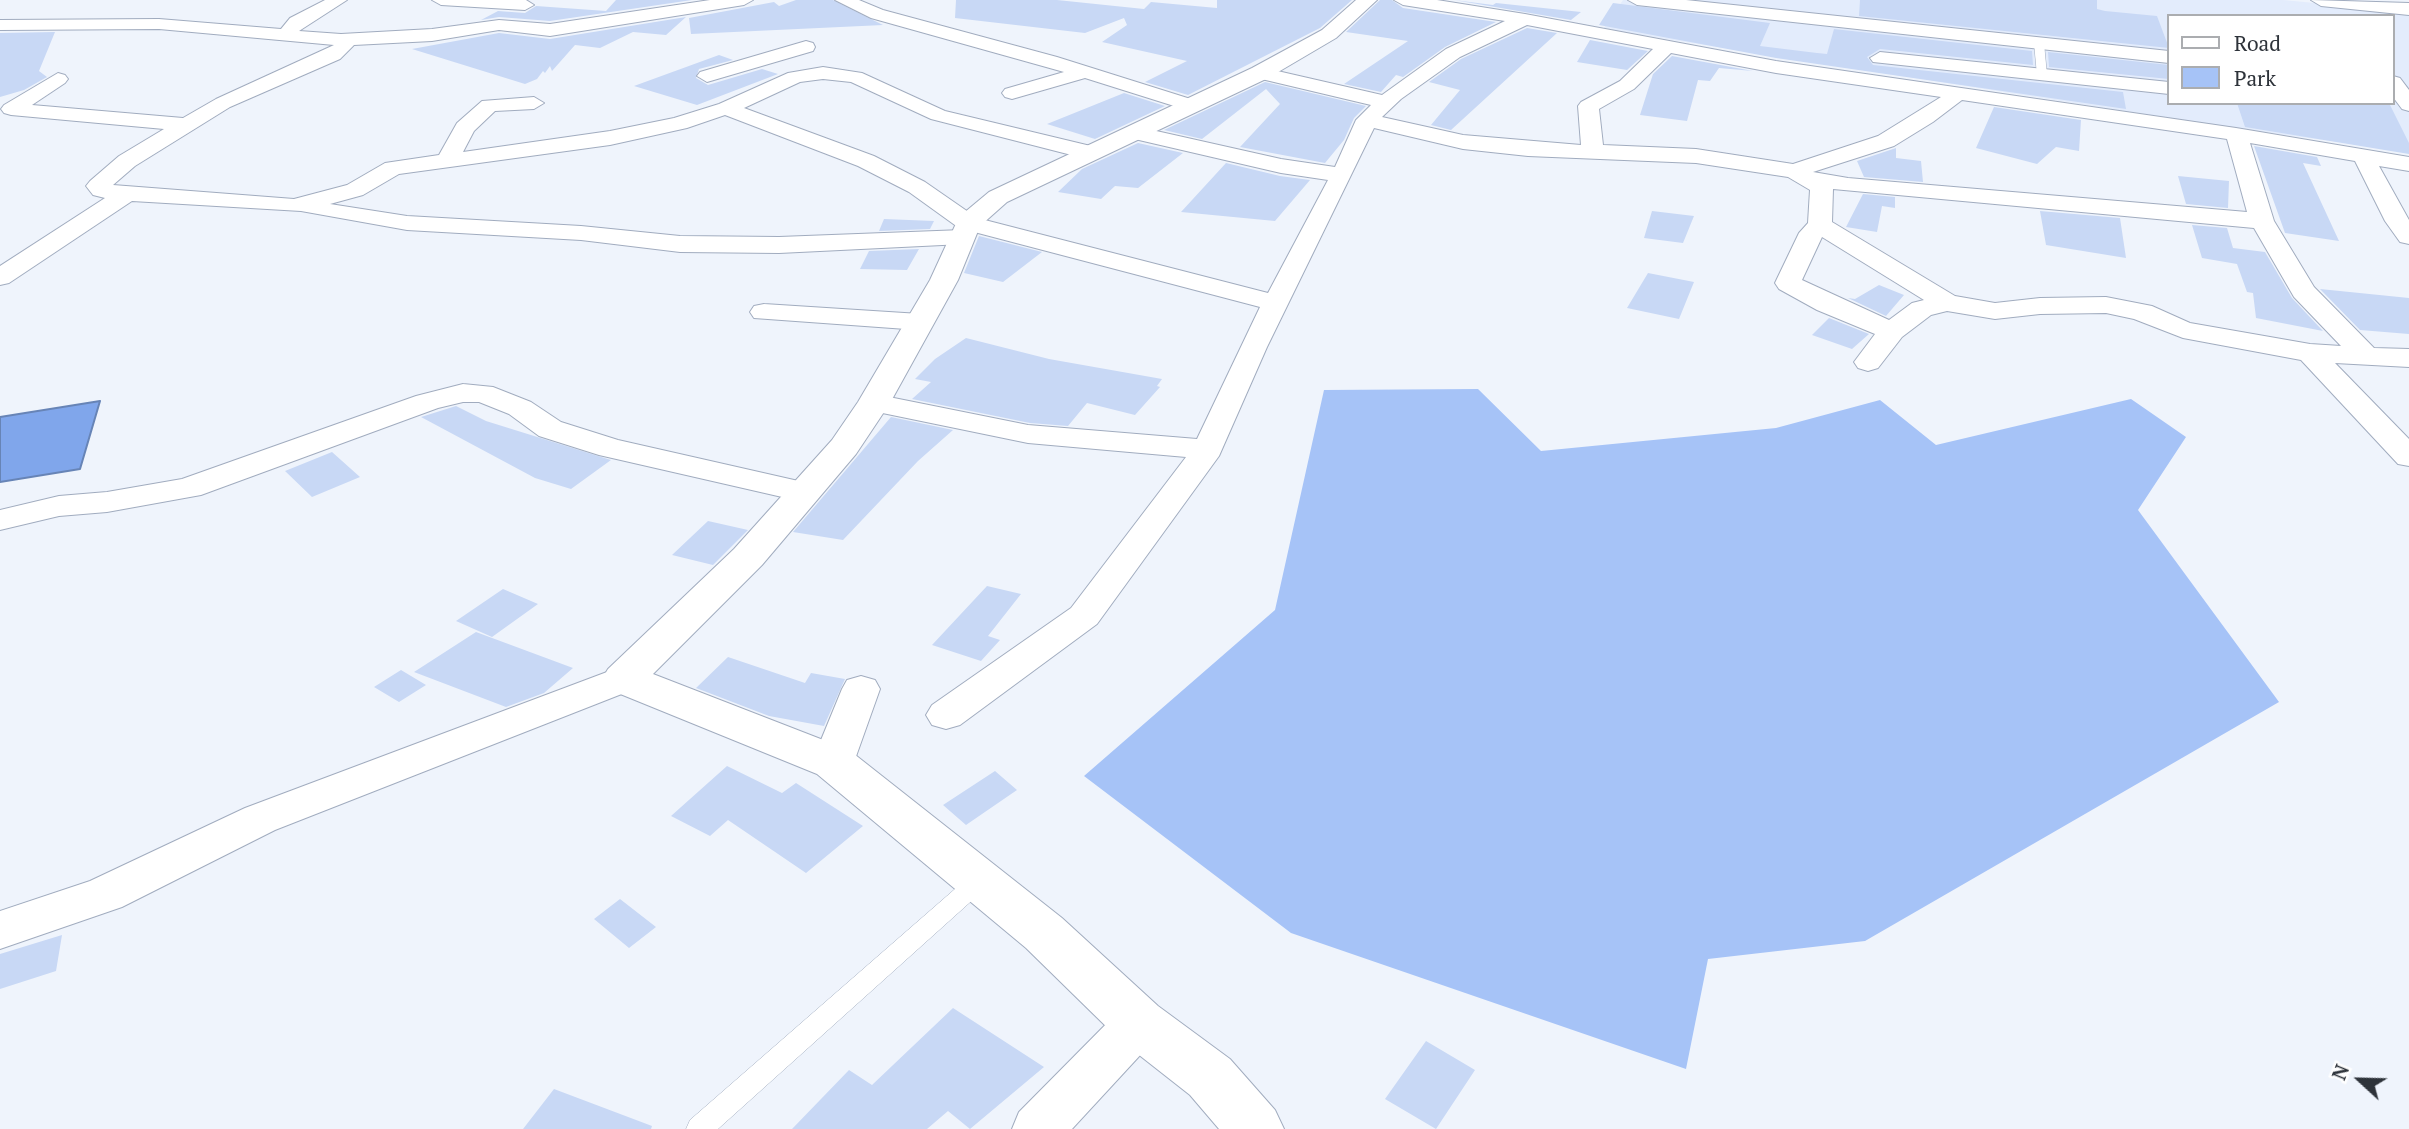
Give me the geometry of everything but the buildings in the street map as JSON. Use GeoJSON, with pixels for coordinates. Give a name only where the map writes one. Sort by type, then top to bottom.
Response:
{"type":"FeatureCollection","features":[{"type":"Feature","properties":{"kind":"street"},"geometry":{"type":"LineString","coordinates":[[287,34],[296,22],[338,0]]}},
{"type":"Feature","properties":{"kind":"street"},"geometry":{"type":"LineString","coordinates":[[442,0],[536,6]]}},
{"type":"Feature","properties":{"kind":"street"},"geometry":{"type":"LineString","coordinates":[[576,17],[744,0]]}},
{"type":"Feature","properties":{"kind":"street"},"geometry":{"type":"LineString","coordinates":[[844,0],[877,14],[1085,72],[1190,105]]}},
{"type":"Feature","properties":{"kind":"street"},"geometry":{"type":"LineString","coordinates":[[0,930],[106,894],[260,819],[623,679],[748,557],[844,447],[874,403],[920,322],[965,230],[998,197],[1260,73],[1329,34],[1367,0]]}},
{"type":"Feature","properties":{"kind":"street"},"geometry":{"type":"LineString","coordinates":[[1403,0],[1525,19],[1776,67],[2236,134],[2409,164]]}},
{"type":"Feature","properties":{"kind":"street"},"geometry":{"type":"LineString","coordinates":[[1637,0],[2168,57]]}},
{"type":"Feature","properties":{"kind":"street"},"geometry":{"type":"LineString","coordinates":[[2321,0],[2373,3],[2409,9]]}},
{"type":"Feature","properties":{"kind":"street"},"geometry":{"type":"LineString","coordinates":[[0,25],[159,24],[341,40],[432,35],[499,25],[537,31],[612,5]]}},
{"type":"Feature","properties":{"kind":"street"},"geometry":{"type":"LineString","coordinates":[[946,715],[1084,616],[1208,449],[1276,303],[1377,111],[1453,53],[1525,19]]}},
{"type":"Feature","properties":{"kind":"street"},"geometry":{"type":"LineString","coordinates":[[1890,59],[1896,28]]}},
{"type":"Feature","properties":{"kind":"street"},"geometry":{"type":"LineString","coordinates":[[341,40],[345,46],[344,50],[223,103],[127,161],[98,186],[100,190],[294,205],[407,223],[581,233],[680,244],[767,245],[965,230],[1276,303]]}},
{"type":"Feature","properties":{"kind":"street"},"geometry":{"type":"LineString","coordinates":[[707,76],[806,47]]}},
{"type":"Feature","properties":{"kind":"street"},"geometry":{"type":"LineString","coordinates":[[1593,151],[1588,106],[1627,85],[1666,47]]}},
{"type":"Feature","properties":{"kind":"street"},"geometry":{"type":"LineString","coordinates":[[1866,56],[2168,88]]}},
{"type":"Feature","properties":{"kind":"street"},"geometry":{"type":"LineString","coordinates":[[769,58],[809,74],[855,77],[938,115],[1091,153]]}},
{"type":"Feature","properties":{"kind":"street"},"geometry":{"type":"LineString","coordinates":[[1012,93],[1085,72]]}},
{"type":"Feature","properties":{"kind":"street"},"geometry":{"type":"LineString","coordinates":[[1260,73],[1463,142],[1696,156],[1849,185],[2262,220]]}},
{"type":"Feature","properties":{"kind":"street"},"geometry":{"type":"LineString","coordinates":[[294,205],[355,190],[393,168],[610,138],[679,123],[726,108],[809,74]]}},
{"type":"Feature","properties":{"kind":"street"},"geometry":{"type":"LineString","coordinates":[[58,79],[11,109],[185,125]]}},
{"type":"Feature","properties":{"kind":"street"},"geometry":{"type":"LineString","coordinates":[[2395,83],[2409,105]]}},
{"type":"Feature","properties":{"kind":"street"},"geometry":{"type":"LineString","coordinates":[[1797,174],[1886,141],[1926,118],[1959,93]]}},
{"type":"Feature","properties":{"kind":"street"},"geometry":{"type":"LineString","coordinates":[[448,159],[465,128],[489,105],[534,103]]}},
{"type":"Feature","properties":{"kind":"street"},"geometry":{"type":"LineString","coordinates":[[726,108],[866,161],[917,187],[965,230]]}},
{"type":"Feature","properties":{"kind":"street"},"geometry":{"type":"LineString","coordinates":[[1134,132],[1281,166],[1342,175]]}},
{"type":"Feature","properties":{"kind":"street"},"geometry":{"type":"LineString","coordinates":[[2236,134],[2262,220],[2303,290],[2365,355]]}},
{"type":"Feature","properties":{"kind":"street"},"geometry":{"type":"LineString","coordinates":[[2363,156],[2397,221],[2409,237]]}},
{"type":"Feature","properties":{"kind":"street"},"geometry":{"type":"LineString","coordinates":[[1797,174],[1821,187],[1820,225],[1811,233],[1788,283],[1827,304],[1892,331]]}},
{"type":"Feature","properties":{"kind":"street"},"geometry":{"type":"LineString","coordinates":[[0,277],[127,194]]}},
{"type":"Feature","properties":{"kind":"street"},"geometry":{"type":"LineString","coordinates":[[1820,225],[1947,303],[1995,311],[2052,305],[2106,305],[2142,312],[2183,330],[2309,353],[2409,358]]}},
{"type":"Feature","properties":{"kind":"street"},"geometry":{"type":"LineString","coordinates":[[1868,362],[1892,331],[1922,309],[1947,303]]}},
{"type":"Feature","properties":{"kind":"street"},"geometry":{"type":"LineString","coordinates":[[764,312],[920,322]]}},
{"type":"Feature","properties":{"kind":"street"},"geometry":{"type":"LineString","coordinates":[[2309,353],[2409,457]]}},
{"type":"Feature","properties":{"kind":"street"},"geometry":{"type":"LineString","coordinates":[[0,520],[59,506],[107,502],[189,488],[427,402],[463,393],[483,393],[520,408],[550,429],[610,448],[804,492]]}},
{"type":"Feature","properties":{"kind":"street"},"geometry":{"type":"LineString","coordinates":[[874,403],[1028,434],[1208,449]]}},
{"type":"Feature","properties":{"kind":"street"},"geometry":{"type":"LineString","coordinates":[[623,679],[833,762],[1044,933],[1139,1023],[1210,1077],[1255,1129]]}},
{"type":"Feature","properties":{"kind":"street"},"geometry":{"type":"LineString","coordinates":[[833,762],[861,689]]}},
{"type":"Feature","properties":{"kind":"street"},"geometry":{"type":"LineString","coordinates":[[1038,1129],[1139,1023]]}},
{"type":"Feature","properties":{"kind":"lane"},"geometry":{"type":"LineString","coordinates":[[2039,43],[2042,75]]}},
{"type":"Feature","properties":{"kind":"lane"},"geometry":{"type":"LineString","coordinates":[[699,1129],[979,881]]}},
{"type":"Feature","properties":{"kind":"shaded area"},"geometry":{"type":"Polygon","coordinates":[[[1623,0],[2283,0],[2409,12],[2409,151],[2239,129],[1603,29],[1623,0]]]}},
{"type":"Feature","properties":{"kind":"shaded area"},"geometry":{"type":"Polygon","coordinates":[[[100,401],[80,469],[0,482],[0,417],[100,401]]]}},
{"type":"Feature","properties":{"kind":"green space"},"geometry":{"type":"Polygon","coordinates":[[[1478,389],[1541,451],[1776,428],[1880,400],[1936,445],[2131,399],[2186,437],[2138,510],[2279,702],[1865,941],[1708,959],[1686,1069],[1291,933],[1084,776],[1275,610],[1324,390],[1478,389]]]}}]}
